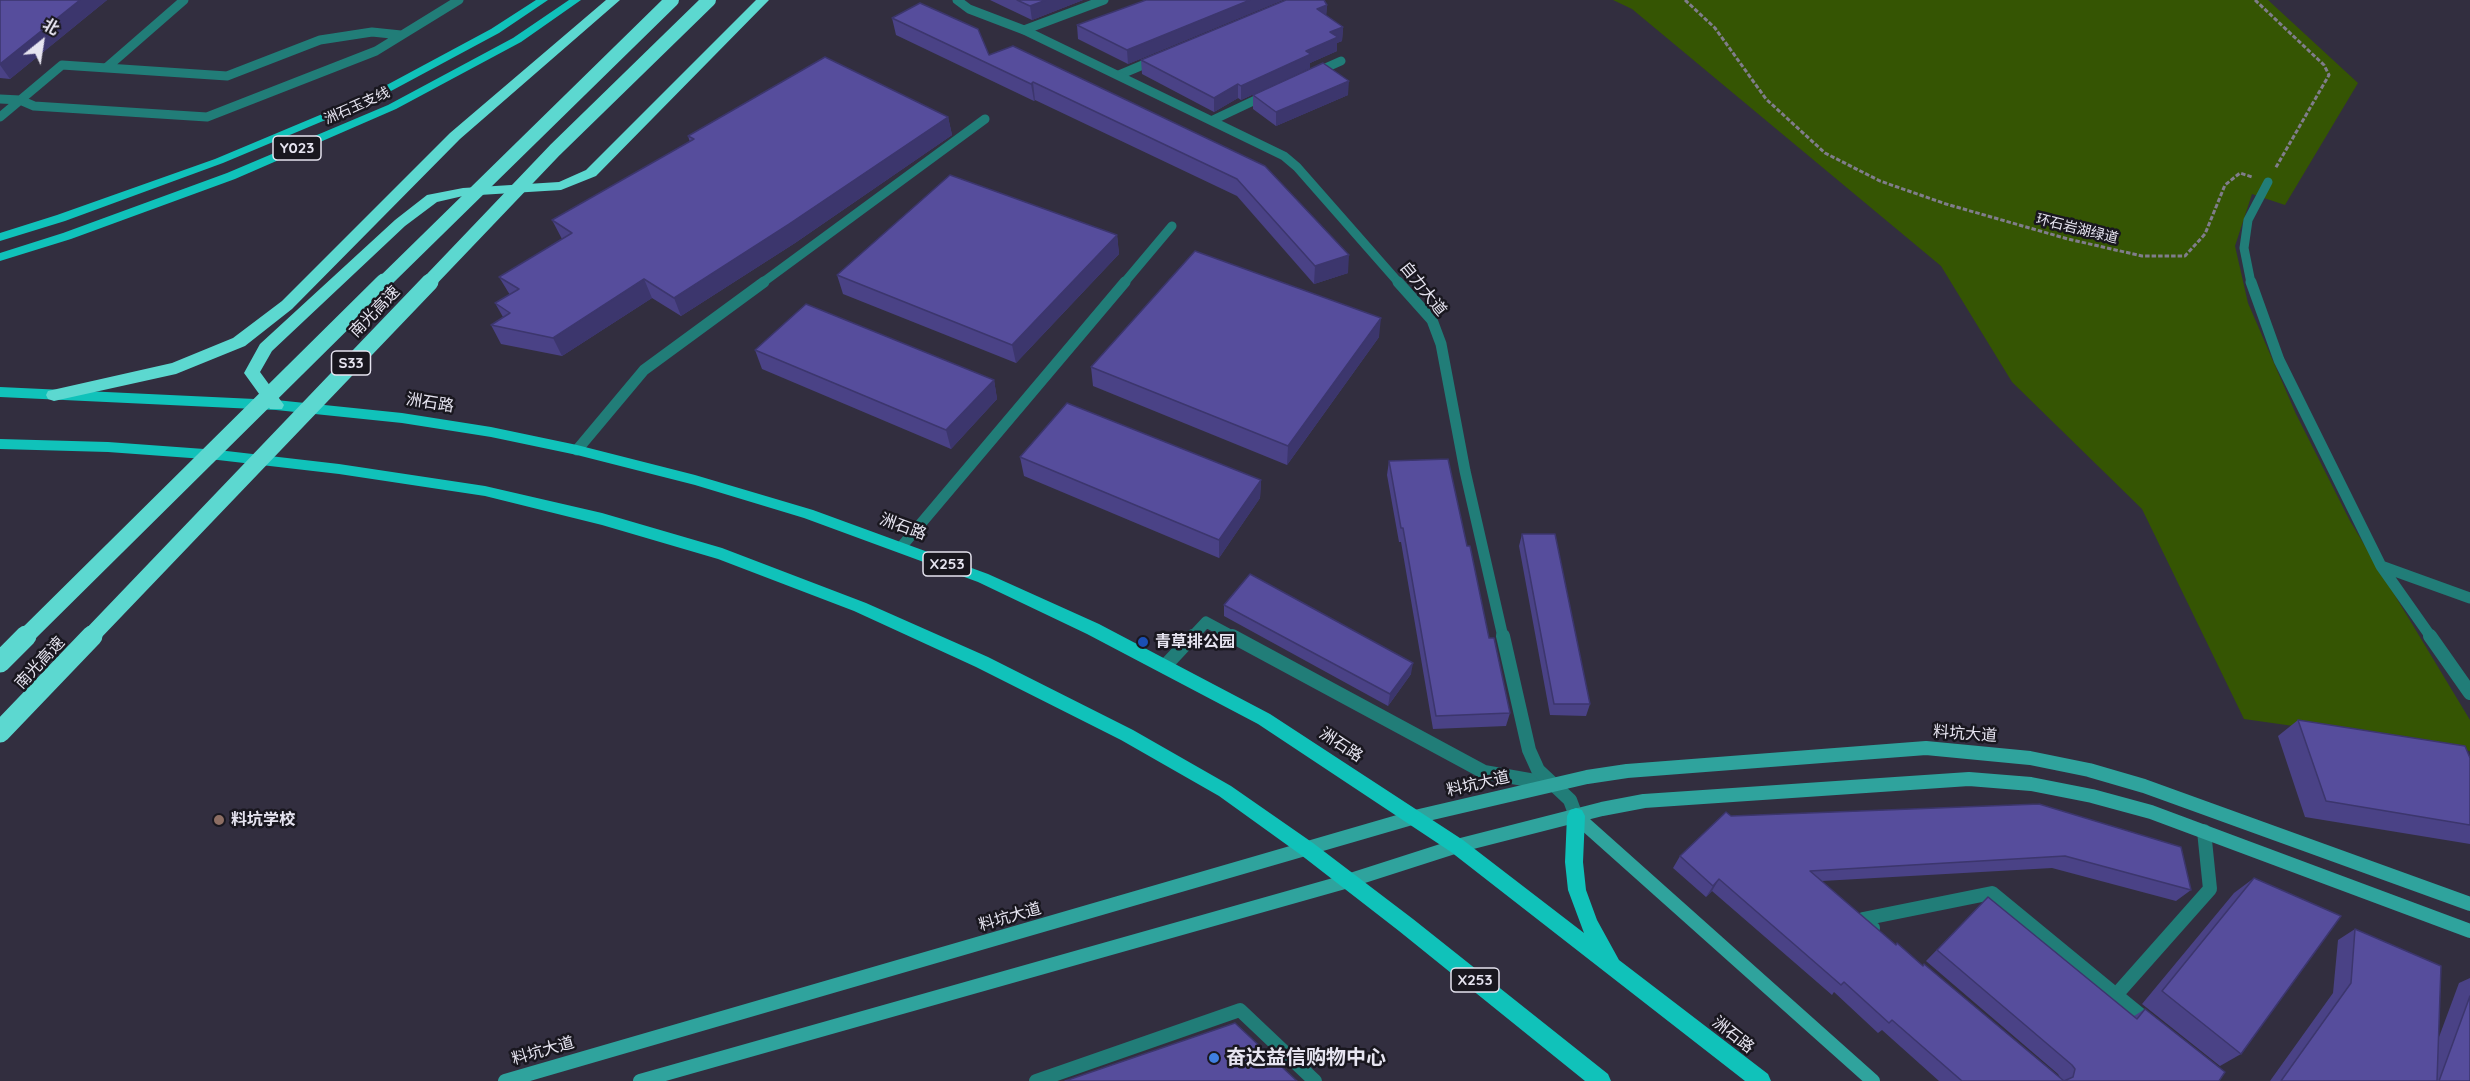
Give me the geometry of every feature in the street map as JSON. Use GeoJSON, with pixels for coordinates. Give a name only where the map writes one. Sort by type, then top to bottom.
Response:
{"type":"FeatureCollection","features":[{"type":"Feature","properties":{"kind":"highway"},"geometry":{"type":"LineString","coordinates":[[54,395],[176,368],[239,342],[287,305],[455,136],[569,36],[614,0]]}},
{"type":"Feature","properties":{"kind":"highway","name":"南光高速"},"geometry":{"type":"LineString","coordinates":[[0,662],[507,160],[672,0]]}},
{"type":"Feature","properties":{"kind":"highway","name":"南光高速"},"geometry":{"type":"LineString","coordinates":[[0,732],[555,150],[709,0]]}},
{"type":"Feature","properties":{"kind":"highway"},"geometry":{"type":"LineString","coordinates":[[276,405],[252,373],[266,348],[400,223],[432,198],[464,192],[561,186],[591,173],[763,0]]}},
{"type":"Feature","properties":{"kind":"main road","name":"洲石玉支线"},"geometry":{"type":"LineString","coordinates":[[0,237],[61,218],[219,161],[374,96],[495,32],[543,0]]}},
{"type":"Feature","properties":{"kind":"main road","name":"洲石玉支线"},"geometry":{"type":"LineString","coordinates":[[0,257],[67,237],[231,176],[392,107],[518,40],[576,0]]}},
{"type":"Feature","properties":{"kind":"main road","name":"洲石路"},"geometry":{"type":"LineString","coordinates":[[0,392],[276,405],[413,420],[491,432],[577,450],[695,480],[808,514],[902,546],[983,578],[1093,629],[1264,719],[1457,846],[1761,1081]]}},
{"type":"Feature","properties":{"kind":"main road","name":"X253"},"geometry":{"type":"LineString","coordinates":[[0,444],[166,450],[229,456],[485,491],[602,519],[722,554],[791,580],[921,633],[1127,735],[1224,791],[1307,849],[1601,1081]]}},
{"type":"Feature","properties":{"kind":"main road"},"geometry":{"type":"LineString","coordinates":[[1576,816],[1574,861],[1577,890],[1589,924],[1600,946],[1619,971]]}},
{"type":"Feature","properties":{"kind":"street"},"geometry":{"type":"LineString","coordinates":[[106,68],[184,0]]}},
{"type":"Feature","properties":{"kind":"street"},"geometry":{"type":"LineString","coordinates":[[0,99],[20,100],[34,106],[207,117],[376,51],[459,0]]}},
{"type":"Feature","properties":{"kind":"street","name":"自力大道"},"geometry":{"type":"LineString","coordinates":[[957,0],[969,9],[1024,30],[1271,148],[1297,167],[1432,320],[1441,344],[1465,471],[1529,750],[1538,770],[1570,800],[1576,816]]}},
{"type":"Feature","properties":{"kind":"street"},"geometry":{"type":"LineString","coordinates":[[1024,30],[1104,0]]}},
{"type":"Feature","properties":{"kind":"street"},"geometry":{"type":"LineString","coordinates":[[0,117],[62,65],[227,76],[337,36],[372,32],[401,35]]}},
{"type":"Feature","properties":{"kind":"street"},"geometry":{"type":"LineString","coordinates":[[1119,75],[1162,57]]}},
{"type":"Feature","properties":{"kind":"street"},"geometry":{"type":"LineString","coordinates":[[1309,76],[1341,61]]}},
{"type":"Feature","properties":{"kind":"street"},"geometry":{"type":"LineString","coordinates":[[1213,120],[1277,90]]}},
{"type":"Feature","properties":{"kind":"street"},"geometry":{"type":"LineString","coordinates":[[577,450],[644,370],[985,118]]}},
{"type":"Feature","properties":{"kind":"street"},"geometry":{"type":"LineString","coordinates":[[2268,182],[2248,220],[2244,248],[2252,288],[2278,360],[2381,566],[2470,693]]}},
{"type":"Feature","properties":{"kind":"street"},"geometry":{"type":"LineString","coordinates":[[902,546],[1172,226]]}},
{"type":"Feature","properties":{"kind":"street"},"geometry":{"type":"LineString","coordinates":[[2381,566],[2470,598]]}},
{"type":"Feature","properties":{"kind":"street"},"geometry":{"type":"LineString","coordinates":[[1165,666],[1206,622],[1484,772],[1554,785]]}},
{"type":"Feature","properties":{"kind":"street","name":"料坑大道"},"geometry":{"type":"LineString","coordinates":[[505,1081],[1414,817],[1627,771],[1878,750],[1949,750],[2030,758],[2089,770],[2144,786],[2470,904]]}},
{"type":"Feature","properties":{"kind":"street"},"geometry":{"type":"LineString","coordinates":[[640,1081],[1348,881],[1457,846],[1644,801],[1969,779],[2031,784],[2092,796],[2151,812],[2470,931]]}},
{"type":"Feature","properties":{"kind":"street"},"geometry":{"type":"LineString","coordinates":[[1576,816],[1873,1081]]}},
{"type":"Feature","properties":{"kind":"street"},"geometry":{"type":"LineString","coordinates":[[2116,995],[2210,889],[2204,831]]}},
{"type":"Feature","properties":{"kind":"street"},"geometry":{"type":"LineString","coordinates":[[1881,935],[1863,919],[1992,893],[2160,1031]]}},
{"type":"Feature","properties":{"kind":"street"},"geometry":{"type":"LineString","coordinates":[[1036,1081],[1240,1010],[1315,1081]]}},
{"type":"Feature","properties":{"kind":"path","name":"环石岩湖绿道"},"geometry":{"type":"LineString","coordinates":[[1685,0],[1715,28],[1766,99],[1825,153],[1880,181],[1946,204],[2045,233],[2142,256],[2185,256],[2205,234],[2225,185],[2240,173],[2268,182]]}},
{"type":"Feature","properties":{"kind":"path"},"geometry":{"type":"LineString","coordinates":[[2254,0],[2324,65],[2329,75],[2268,182]]}},
{"type":"Feature","properties":{"kind":"green space"},"geometry":{"type":"Polygon","coordinates":[[[1613,0],[2268,0],[2358,83],[2285,205],[2252,194],[2235,246],[2248,303],[2296,414],[2350,521],[2470,720],[2470,751],[2244,719],[2142,509],[2012,382],[1941,266],[1632,9],[1613,0]]]}},
{"type":"Feature","properties":{"kind":"building"},"geometry":{"type":"Polygon","coordinates":[[[0,0],[80,0],[0,64],[0,0]]]}},
{"type":"Feature","properties":{"kind":"building"},"geometry":{"type":"Polygon","coordinates":[[[1017,0],[1046,0],[1030,6],[1017,0]]]}},
{"type":"Feature","properties":{"kind":"building"},"geometry":{"type":"Polygon","coordinates":[[[1146,0],[1250,0],[1127,50],[1077,25],[1146,0]]]}},
{"type":"Feature","properties":{"kind":"building"},"geometry":{"type":"Polygon","coordinates":[[[1286,0],[1324,0],[1327,5],[1317,9],[1343,27],[1330,32],[1338,37],[1306,51],[1311,54],[1241,86],[1238,84],[1214,98],[1141,60],[1286,0]]]}},
{"type":"Feature","properties":{"kind":"building"},"geometry":{"type":"Polygon","coordinates":[[[920,3],[978,29],[989,55],[1013,46],[1265,166],[1349,255],[1315,266],[1237,179],[892,18],[920,3]]]}},
{"type":"Feature","properties":{"kind":"building"},"geometry":{"type":"Polygon","coordinates":[[[825,57],[948,117],[674,298],[644,279],[553,338],[491,325],[510,313],[495,303],[519,289],[499,277],[572,233],[552,220],[694,139],[688,136],[825,57]]]}},
{"type":"Feature","properties":{"kind":"building"},"geometry":{"type":"Polygon","coordinates":[[[1323,63],[1349,81],[1276,112],[1253,95],[1323,63]]]}},
{"type":"Feature","properties":{"kind":"building"},"geometry":{"type":"Polygon","coordinates":[[[950,175],[1117,235],[1012,345],[837,275],[950,175]]]}},
{"type":"Feature","properties":{"kind":"building"},"geometry":{"type":"Polygon","coordinates":[[[1195,251],[1381,318],[1288,446],[1091,367],[1195,251]]]}},
{"type":"Feature","properties":{"kind":"building"},"geometry":{"type":"Polygon","coordinates":[[[806,304],[994,380],[946,430],[755,350],[806,304]]]}},
{"type":"Feature","properties":{"kind":"building"},"geometry":{"type":"Polygon","coordinates":[[[1067,403],[1261,480],[1219,540],[1020,457],[1067,403]]]}},
{"type":"Feature","properties":{"kind":"building"},"geometry":{"type":"Polygon","coordinates":[[[1448,459],[1467,546],[1470,546],[1489,638],[1494,638],[1510,713],[1436,716],[1389,461],[1448,459]]]}},
{"type":"Feature","properties":{"kind":"building"},"geometry":{"type":"Polygon","coordinates":[[[1522,534],[1555,534],[1590,704],[1554,704],[1522,534]]]}},
{"type":"Feature","properties":{"kind":"building"},"geometry":{"type":"Polygon","coordinates":[[[1250,574],[1413,663],[1390,694],[1224,605],[1250,574]]]}},
{"type":"Feature","properties":{"kind":"building"},"geometry":{"type":"Polygon","coordinates":[[[2298,720],[2465,746],[2470,758],[2470,825],[2326,801],[2298,720]]]}},
{"type":"Feature","properties":{"kind":"building"},"geometry":{"type":"Polygon","coordinates":[[[2039,804],[2181,847],[2191,890],[2065,856],[1810,871],[1896,945],[1897,943],[1923,966],[1924,964],[2064,1081],[1962,1081],[1892,1020],[1889,1023],[1844,982],[1841,985],[1719,879],[1713,886],[1680,856],[1726,812],[1731,816],[2039,804]]]}},
{"type":"Feature","properties":{"kind":"building"},"geometry":{"type":"Polygon","coordinates":[[[2254,878],[2341,916],[2241,1054],[2162,991],[2254,878]]]}},
{"type":"Feature","properties":{"kind":"building"},"geometry":{"type":"Polygon","coordinates":[[[1988,897],[2137,1019],[2145,1009],[2225,1072],[2219,1081],[2064,1081],[2073,1077],[2075,1069],[2072,1065],[1937,950],[1988,897]]]}},
{"type":"Feature","properties":{"kind":"building"},"geometry":{"type":"Polygon","coordinates":[[[2355,929],[2441,966],[2437,1081],[2281,1081],[2351,983],[2355,929]]]}},
{"type":"Feature","properties":{"kind":"building"},"geometry":{"type":"Polygon","coordinates":[[[2470,996],[2470,1081],[2439,1081],[2470,996]]]}},
{"type":"Feature","properties":{"kind":"building","name":"奋达益信购物中心"},"geometry":{"type":"Polygon","coordinates":[[[1235,1023],[1297,1081],[1065,1081],[1235,1023]]]}},
{"type":"Feature","properties":{"kind":"place","name":"青草排公园"},"geometry":{"type":"Point","coordinates":[1143,642]}},
{"type":"Feature","properties":{"kind":"place","name":"料坑学校"},"geometry":{"type":"Point","coordinates":[219,820]}},
{"type":"Feature","properties":{"kind":"place","name":"奋达益信购物中心"},"geometry":{"type":"Point","coordinates":[1214,1058]}}]}
